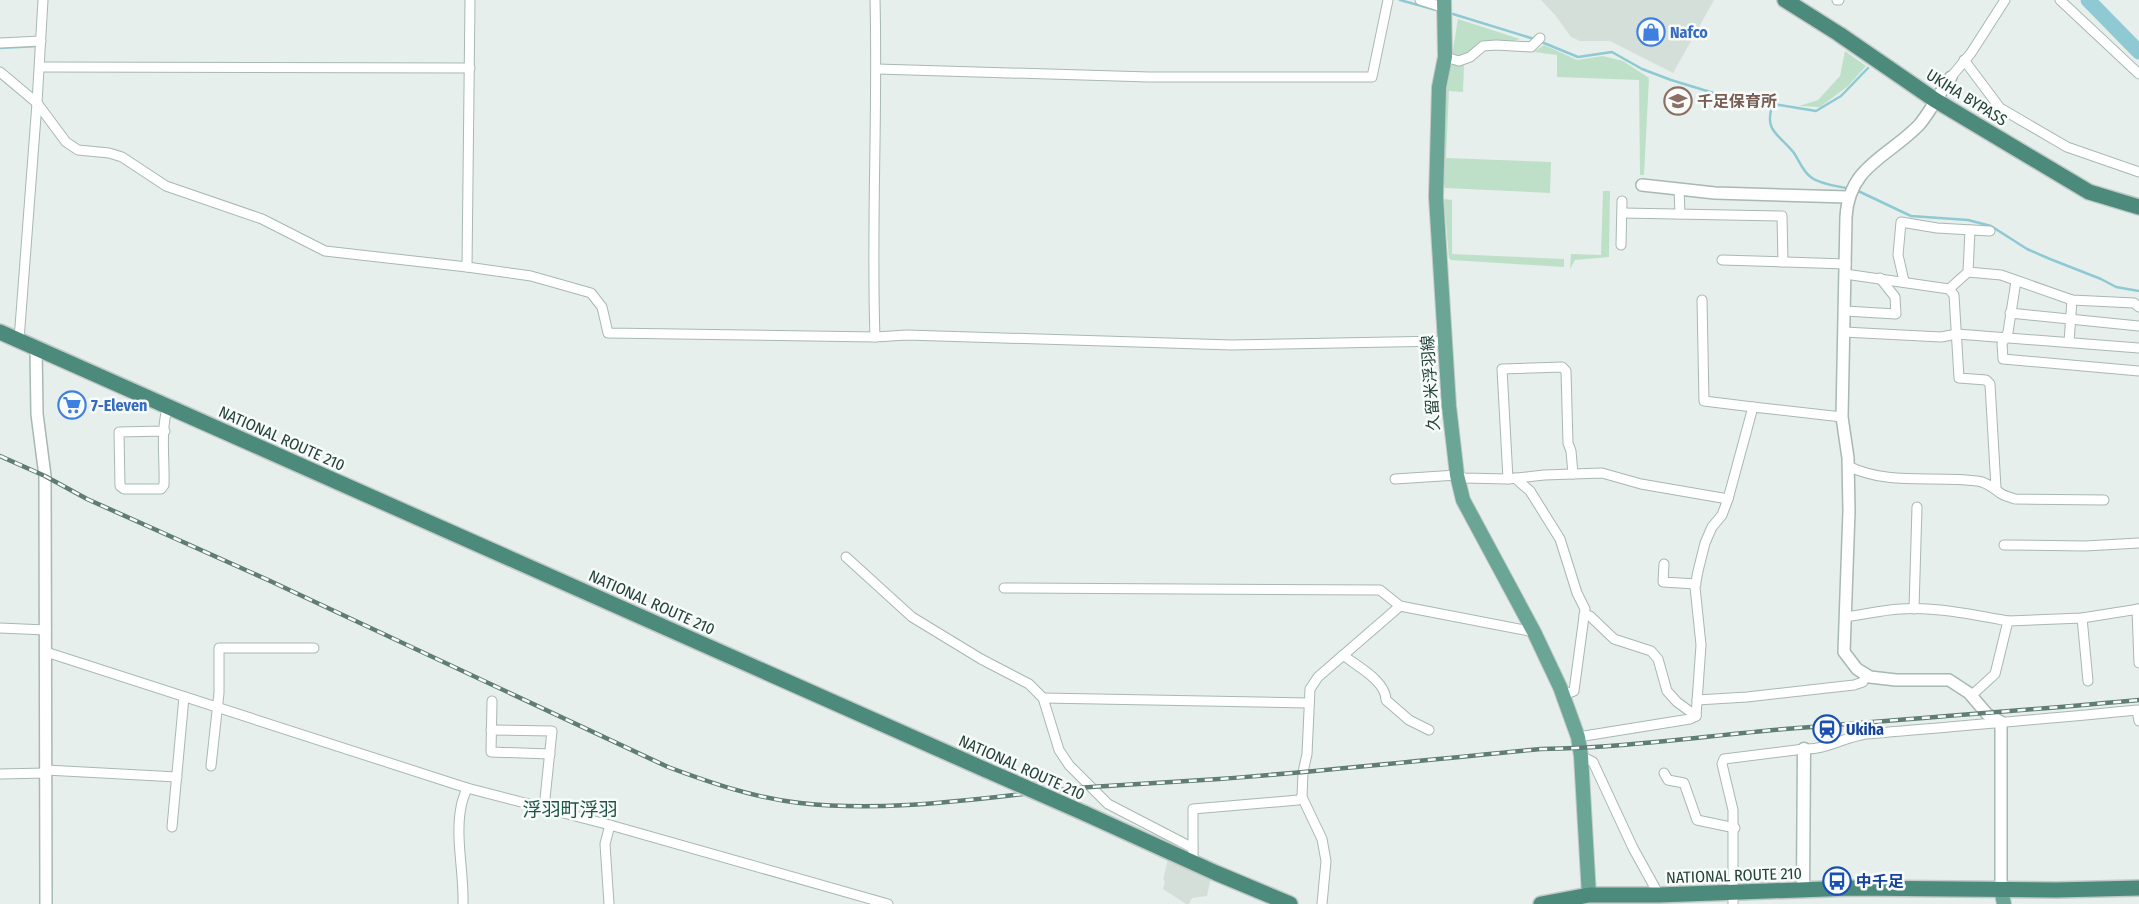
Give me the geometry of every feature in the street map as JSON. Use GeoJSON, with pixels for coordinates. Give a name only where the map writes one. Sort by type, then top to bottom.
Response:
{"type":"FeatureCollection","features":[{"type":"Feature","properties":{"kind":"highway","name":"UKIHA BYPASS"},"geometry":{"type":"LineString","coordinates":[[1785,0],[1839,34],[1935,100],[2089,192],[2139,207]]}},
{"type":"Feature","properties":{"kind":"highway","name":"NATIONAL ROUTE 210"},"geometry":{"type":"LineString","coordinates":[[0,332],[1084,813],[1193,855],[1290,904]]}},
{"type":"Feature","properties":{"kind":"highway","name":"NATIONAL ROUTE 210"},"geometry":{"type":"LineString","coordinates":[[1542,904],[1575,900],[1589,895],[1734,898],[1852,888],[2056,890],[2139,888]]}},
{"type":"Feature","properties":{"kind":"main road","name":"久留米浮羽線"},"geometry":{"type":"LineString","coordinates":[[1444,4],[1444,57],[1439,87],[1436,180],[1444,341],[1452,445],[1463,500],[1534,632],[1563,695],[1578,737],[1581,756],[1589,895]]}},
{"type":"Feature","properties":{"kind":"main road"},"geometry":{"type":"LineString","coordinates":[[1803,891],[1804,749]]}},
{"type":"Feature","properties":{"kind":"main road"},"geometry":{"type":"LineString","coordinates":[[2001,889],[2004,904]]}},
{"type":"Feature","properties":{"kind":"street"},"geometry":{"type":"LineString","coordinates":[[18,340],[40,67],[43,0]]}},
{"type":"Feature","properties":{"kind":"street"},"geometry":{"type":"LineString","coordinates":[[467,267],[470,0]]}},
{"type":"Feature","properties":{"kind":"street"},"geometry":{"type":"LineString","coordinates":[[875,0],[877,70],[875,337]]}},
{"type":"Feature","properties":{"kind":"street"},"geometry":{"type":"LineString","coordinates":[[1420,0],[1444,4]]}},
{"type":"Feature","properties":{"kind":"street"},"geometry":{"type":"LineString","coordinates":[[2001,722],[1987,714],[1972,696],[1949,680],[1896,680],[1870,677],[1857,669],[1844,652],[1849,511],[1848,466],[1842,417],[1848,196],[1856,180],[1918,125],[1951,77],[1971,53],[2005,0]]}},
{"type":"Feature","properties":{"kind":"street"},"geometry":{"type":"LineString","coordinates":[[2060,0],[2139,74]]}},
{"type":"Feature","properties":{"kind":"street"},"geometry":{"type":"LineString","coordinates":[[877,70],[1150,77],[1372,77],[1388,3]]}},
{"type":"Feature","properties":{"kind":"street"},"geometry":{"type":"LineString","coordinates":[[0,43],[41,41]]}},
{"type":"Feature","properties":{"kind":"street"},"geometry":{"type":"LineString","coordinates":[[1444,57],[1459,61],[1470,56],[1483,46],[1531,47],[1537,41]]}},
{"type":"Feature","properties":{"kind":"street"},"geometry":{"type":"LineString","coordinates":[[1964,60],[2000,108],[2066,147],[2139,172]]}},
{"type":"Feature","properties":{"kind":"street"},"geometry":{"type":"LineString","coordinates":[[40,67],[470,68]]}},
{"type":"Feature","properties":{"kind":"street"},"geometry":{"type":"LineString","coordinates":[[0,72],[37,103],[66,142],[78,150],[109,153],[122,157],[166,186],[262,219],[326,251],[531,276],[591,293],[602,307],[608,333],[875,337],[907,335],[1157,341],[1232,345],[1444,341]]}},
{"type":"Feature","properties":{"kind":"street"},"geometry":{"type":"LineString","coordinates":[[1642,185],[1714,194],[1848,196]]}},
{"type":"Feature","properties":{"kind":"street"},"geometry":{"type":"LineString","coordinates":[[1679,189],[1680,214]]}},
{"type":"Feature","properties":{"kind":"street"},"geometry":{"type":"LineString","coordinates":[[1621,245],[1622,201]]}},
{"type":"Feature","properties":{"kind":"street"},"geometry":{"type":"LineString","coordinates":[[1623,213],[1782,216],[1783,262]]}},
{"type":"Feature","properties":{"kind":"street"},"geometry":{"type":"LineString","coordinates":[[1904,281],[1898,255],[1901,222],[1937,228],[1990,231]]}},
{"type":"Feature","properties":{"kind":"street"},"geometry":{"type":"LineString","coordinates":[[1949,289],[1968,272],[1970,230]]}},
{"type":"Feature","properties":{"kind":"street"},"geometry":{"type":"LineString","coordinates":[[1722,260],[1783,262],[1846,269],[1880,278],[1949,289],[1954,295],[1959,378],[1986,380],[1990,384],[1996,488]]}},
{"type":"Feature","properties":{"kind":"street"},"geometry":{"type":"LineString","coordinates":[[1968,272],[2001,275],[2072,300],[2134,303],[2139,307]]}},
{"type":"Feature","properties":{"kind":"street"},"geometry":{"type":"LineString","coordinates":[[1845,311],[1896,314],[1895,298],[1880,278]]}},
{"type":"Feature","properties":{"kind":"street"},"geometry":{"type":"LineString","coordinates":[[2016,281],[2002,344],[2003,359],[2139,371]]}},
{"type":"Feature","properties":{"kind":"street"},"geometry":{"type":"LineString","coordinates":[[1702,300],[1704,401],[1842,417]]}},
{"type":"Feature","properties":{"kind":"street"},"geometry":{"type":"LineString","coordinates":[[2069,342],[2072,300]]}},
{"type":"Feature","properties":{"kind":"street"},"geometry":{"type":"LineString","coordinates":[[2010,313],[2139,326]]}},
{"type":"Feature","properties":{"kind":"street"},"geometry":{"type":"LineString","coordinates":[[1844,332],[1941,337],[1957,334],[2139,348]]}},
{"type":"Feature","properties":{"kind":"street"},"geometry":{"type":"LineString","coordinates":[[36,347],[37,414],[45,476],[46,904]]}},
{"type":"Feature","properties":{"kind":"street"},"geometry":{"type":"LineString","coordinates":[[1512,479],[1502,369],[1562,367],[1566,370],[1568,442],[1571,451],[1573,474]]}},
{"type":"Feature","properties":{"kind":"street"},"geometry":{"type":"LineString","coordinates":[[165,431],[119,432],[120,486],[124,489],[161,489],[164,485],[165,431],[165,415],[168,406]]}},
{"type":"Feature","properties":{"kind":"street"},"geometry":{"type":"LineString","coordinates":[[1696,716],[1701,645],[1696,584],[1705,543],[1712,526],[1722,515],[1728,498],[1753,407]]}},
{"type":"Feature","properties":{"kind":"street"},"geometry":{"type":"LineString","coordinates":[[1848,466],[1859,472],[1884,478],[1979,481],[1996,488],[2001,494],[2015,499],[2104,500]]}},
{"type":"Feature","properties":{"kind":"street"},"geometry":{"type":"LineString","coordinates":[[1395,479],[1457,475],[1464,478],[1512,479],[1602,473],[1641,484],[1728,498]]}},
{"type":"Feature","properties":{"kind":"street"},"geometry":{"type":"LineString","coordinates":[[1512,479],[1530,491],[1560,539],[1577,593],[1585,609],[1574,691],[1563,695]]}},
{"type":"Feature","properties":{"kind":"street"},"geometry":{"type":"LineString","coordinates":[[1914,609],[1917,507]]}},
{"type":"Feature","properties":{"kind":"street"},"geometry":{"type":"LineString","coordinates":[[2004,545],[2085,546],[2139,543]]}},
{"type":"Feature","properties":{"kind":"street"},"geometry":{"type":"LineString","coordinates":[[846,557],[912,616],[981,658],[1029,684],[1043,698],[1059,750],[1069,765],[1108,804],[1193,855]]}},
{"type":"Feature","properties":{"kind":"street"},"geometry":{"type":"LineString","coordinates":[[1664,564],[1663,582],[1696,584]]}},
{"type":"Feature","properties":{"kind":"street"},"geometry":{"type":"LineString","coordinates":[[1004,588],[1380,590],[1400,606],[1534,632]]}},
{"type":"Feature","properties":{"kind":"street"},"geometry":{"type":"LineString","coordinates":[[1322,904],[1326,861],[1322,839],[1302,797],[1303,772],[1307,754],[1310,689],[1318,677],[1400,606]]}},
{"type":"Feature","properties":{"kind":"street"},"geometry":{"type":"LineString","coordinates":[[1845,617],[1899,609],[1914,609],[1981,616],[2008,621],[2082,618],[2138,609],[2139,663]]}},
{"type":"Feature","properties":{"kind":"street"},"geometry":{"type":"LineString","coordinates":[[1584,615],[1590,616],[1614,639],[1651,651],[1658,659],[1668,691],[1677,702],[1696,716]]}},
{"type":"Feature","properties":{"kind":"street"},"geometry":{"type":"LineString","coordinates":[[2082,618],[2088,681]]}},
{"type":"Feature","properties":{"kind":"street"},"geometry":{"type":"LineString","coordinates":[[1972,696],[1995,674],[2008,621]]}},
{"type":"Feature","properties":{"kind":"street"},"geometry":{"type":"LineString","coordinates":[[0,628],[46,630]]}},
{"type":"Feature","properties":{"kind":"street"},"geometry":{"type":"LineString","coordinates":[[211,766],[218,708],[219,648],[314,648]]}},
{"type":"Feature","properties":{"kind":"street"},"geometry":{"type":"LineString","coordinates":[[46,652],[467,788],[610,825],[886,904]]}},
{"type":"Feature","properties":{"kind":"street"},"geometry":{"type":"LineString","coordinates":[[1343,655],[1376,681],[1384,691],[1386,700],[1409,720],[1429,730]]}},
{"type":"Feature","properties":{"kind":"street"},"geometry":{"type":"LineString","coordinates":[[1697,700],[1747,697],[1854,685],[1863,682],[1866,674]]}},
{"type":"Feature","properties":{"kind":"street"},"geometry":{"type":"LineString","coordinates":[[172,827],[184,697]]}},
{"type":"Feature","properties":{"kind":"street"},"geometry":{"type":"LineString","coordinates":[[1043,698],[1309,703]]}},
{"type":"Feature","properties":{"kind":"street"},"geometry":{"type":"LineString","coordinates":[[492,701],[491,752],[550,754]]}},
{"type":"Feature","properties":{"kind":"street"},"geometry":{"type":"LineString","coordinates":[[1734,898],[1733,810],[1722,764],[1724,759],[1804,749],[1817,750],[1856,736],[2001,722],[2137,710],[2139,722]]}},
{"type":"Feature","properties":{"kind":"street"},"geometry":{"type":"LineString","coordinates":[[1578,737],[1646,727],[1690,719],[1696,716]]}},
{"type":"Feature","properties":{"kind":"street"},"geometry":{"type":"LineString","coordinates":[[2001,722],[2001,889]]}},
{"type":"Feature","properties":{"kind":"street"},"geometry":{"type":"LineString","coordinates":[[491,730],[552,730],[544,808]]}},
{"type":"Feature","properties":{"kind":"street"},"geometry":{"type":"LineString","coordinates":[[1581,756],[1593,762],[1633,848],[1659,895]]}},
{"type":"Feature","properties":{"kind":"street"},"geometry":{"type":"LineString","coordinates":[[0,774],[46,772],[176,777]]}},
{"type":"Feature","properties":{"kind":"street"},"geometry":{"type":"LineString","coordinates":[[1664,773],[1668,780],[1684,783],[1697,820],[1734,828]]}},
{"type":"Feature","properties":{"kind":"street"},"geometry":{"type":"LineString","coordinates":[[463,904],[464,882],[460,836],[461,807],[467,788]]}},
{"type":"Feature","properties":{"kind":"street"},"geometry":{"type":"LineString","coordinates":[[1193,855],[1193,809],[1298,800],[1302,797]]}},
{"type":"Feature","properties":{"kind":"street"},"geometry":{"type":"LineString","coordinates":[[609,904],[605,844],[610,825]]}},
{"type":"Feature","properties":{"kind":"shaded area","name":"Nafco"},"geometry":{"type":"Polygon","coordinates":[[[1541,0],[1714,0],[1673,73],[1610,41],[1580,41],[1571,37],[1556,16],[1541,0]]]}},
{"type":"Feature","properties":{"kind":"shaded area"},"geometry":{"type":"Polygon","coordinates":[[[1168,859],[1211,877],[1207,896],[1192,898],[1189,904],[1186,904],[1163,889],[1168,859]]]}},
{"type":"Feature","properties":{"kind":"green space"},"geometry":{"type":"Polygon","coordinates":[[[1458,19],[1520,39],[1484,42],[1467,53],[1452,55],[1458,19]]]}},
{"type":"Feature","properties":{"kind":"green space"},"geometry":{"type":"Polygon","coordinates":[[[1544,45],[1577,60],[1603,56],[1623,61],[1649,78],[1644,175],[1640,175],[1639,80],[1557,77],[1557,55],[1534,52],[1544,45]]]}},
{"type":"Feature","properties":{"kind":"green space"},"geometry":{"type":"Polygon","coordinates":[[[1845,51],[1866,66],[1848,86],[1820,107],[1799,106],[1818,100],[1840,76],[1845,51]]]}},
{"type":"Feature","properties":{"kind":"green space"},"geometry":{"type":"Polygon","coordinates":[[[1450,65],[1464,65],[1463,92],[1449,91],[1446,158],[1551,162],[1550,193],[1445,188],[1443,181],[1446,94],[1450,65]]]}},
{"type":"Feature","properties":{"kind":"green space"},"geometry":{"type":"Polygon","coordinates":[[[1603,191],[1610,191],[1609,257],[1575,260],[1570,269],[1571,254],[1601,255],[1603,191]]]}},
{"type":"Feature","properties":{"kind":"green space"},"geometry":{"type":"Polygon","coordinates":[[[1444,199],[1452,200],[1452,254],[1564,259],[1564,267],[1451,260],[1449,258],[1444,199]]]}},
{"type":"Feature","properties":{"kind":"waterway"},"geometry":{"type":"LineString","coordinates":[[1400,0],[1440,11]]}},
{"type":"Feature","properties":{"kind":"waterway"},"geometry":{"type":"LineString","coordinates":[[2088,0],[2139,52]]}},
{"type":"Feature","properties":{"kind":"waterway"},"geometry":{"type":"LineString","coordinates":[[1453,14],[1534,39]]}},
{"type":"Feature","properties":{"kind":"waterway"},"geometry":{"type":"LineString","coordinates":[[1539,41],[1578,57],[1612,52],[1642,69],[1671,80],[1730,98],[1753,99],[1773,104],[1770,113],[1771,126],[1774,132],[1794,153],[1806,173],[1821,182],[1850,189]]}},
{"type":"Feature","properties":{"kind":"waterway"},"geometry":{"type":"LineString","coordinates":[[0,48],[38,46]]}},
{"type":"Feature","properties":{"kind":"waterway"},"geometry":{"type":"LineString","coordinates":[[1773,104],[1816,111],[1841,96],[1868,68]]}},
{"type":"Feature","properties":{"kind":"waterway"},"geometry":{"type":"LineString","coordinates":[[1856,190],[1911,216],[1968,220],[1991,226],[2027,249],[2116,287],[2139,291]]}},
{"type":"Feature","properties":{"kind":"railway"},"geometry":{"type":"LineString","coordinates":[[0,456],[45,476],[87,499],[268,580],[668,767],[733,789],[766,798],[800,803],[836,806],[909,805],[1091,787],[1259,776],[1541,749],[1633,744],[1785,729],[2139,700]]}},
{"type":"Feature","properties":{"kind":"place","name":"Nafco"},"geometry":{"type":"Point","coordinates":[1651,32]}},
{"type":"Feature","properties":{"kind":"place","name":"千足保育所"},"geometry":{"type":"Point","coordinates":[1678,101]}},
{"type":"Feature","properties":{"kind":"place","name":"7-Eleven"},"geometry":{"type":"Point","coordinates":[72,405]}},
{"type":"Feature","properties":{"kind":"place","name":"Ukiha"},"geometry":{"type":"Point","coordinates":[1827,729]}},
{"type":"Feature","properties":{"kind":"place","name":"中千足"},"geometry":{"type":"Point","coordinates":[1837,881]}},
{"type":"Feature","properties":{"kind":"district","name":"浮羽町浮羽"},"geometry":{"type":"Point","coordinates":[570,809]}}]}
